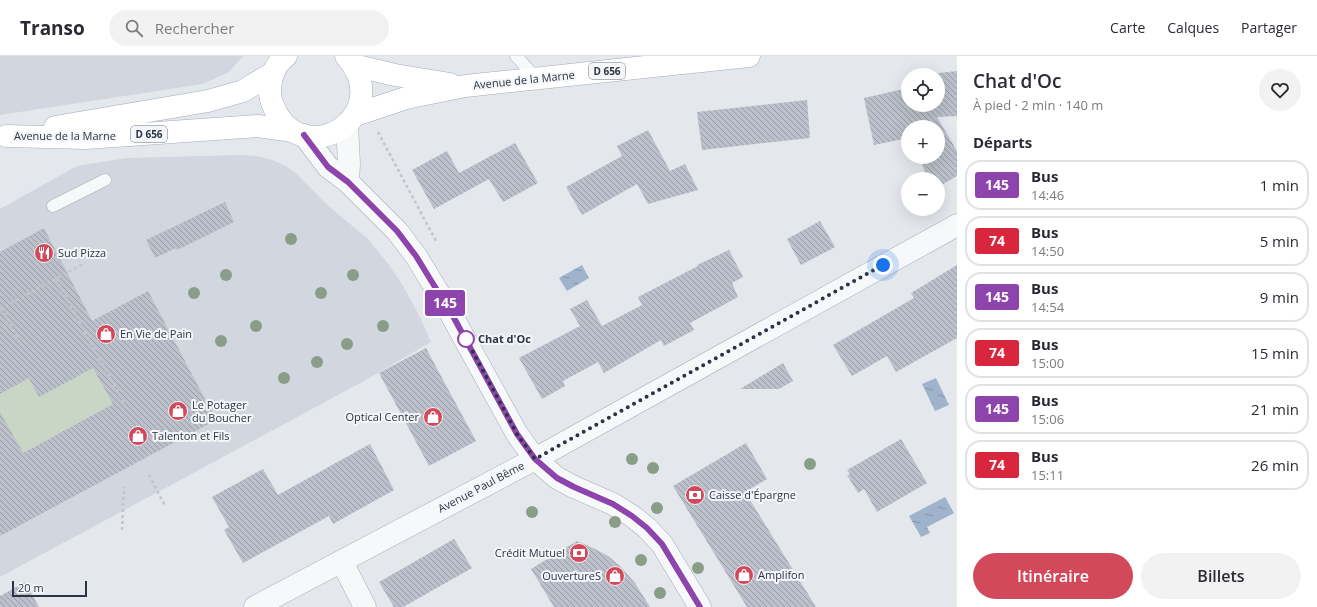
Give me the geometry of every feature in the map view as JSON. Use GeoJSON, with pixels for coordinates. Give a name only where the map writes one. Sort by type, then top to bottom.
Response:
{"type":"FeatureCollection","features":[{"type":"Feature","properties":{"kind":"main road","name":"Avenue de la Marne"},"geometry":{"type":"LineString","coordinates":[[3,136],[86,138],[258,126],[319,136],[334,133],[351,120],[406,98],[465,86],[749,56]]}},
{"type":"Feature","properties":{"kind":"main road","name":"Avenue de la Marne"},"geometry":{"type":"LineString","coordinates":[[350,60],[395,76],[465,86]]}},
{"type":"Feature","properties":{"kind":"main road"},"geometry":{"type":"LineString","coordinates":[[350,60],[361,80],[361,98],[351,120]]}},
{"type":"Feature","properties":{"kind":"main road","name":"Avenue de la Marne"},"geometry":{"type":"LineString","coordinates":[[3,136],[208,101],[242,90],[278,63]]}},
{"type":"Feature","properties":{"kind":"main road"},"geometry":{"type":"LineString","coordinates":[[278,63],[270,86],[270,99],[282,122],[298,133]]}},
{"type":"Feature","properties":{"kind":"street"},"geometry":{"type":"LineString","coordinates":[[348,182],[351,120]]}},
{"type":"Feature","properties":{"kind":"street"},"geometry":{"type":"LineString","coordinates":[[298,133],[328,167],[348,182],[397,231],[416,256],[473,352],[517,434],[535,459],[557,478],[613,504],[647,528],[662,544],[700,607]]}},
{"type":"Feature","properties":{"kind":"street","name":"Avenue Paul Bême"},"geometry":{"type":"LineString","coordinates":[[255,607],[535,459],[957,225]]}},
{"type":"Feature","properties":{"kind":"street"},"geometry":{"type":"LineString","coordinates":[[342,562],[365,607]]}},
{"type":"Feature","properties":{"kind":"lane"},"geometry":{"type":"LineString","coordinates":[[516,56],[536,78]]}},
{"type":"Feature","properties":{"kind":"lane"},"geometry":{"type":"LineString","coordinates":[[53,206],[105,180]]}},
{"type":"Feature","properties":{"kind":"path"},"geometry":{"type":"LineString","coordinates":[[375,126],[439,245]]}},
{"type":"Feature","properties":{"kind":"path"},"geometry":{"type":"LineString","coordinates":[[20,343],[1,309],[85,263]]}},
{"type":"Feature","properties":{"kind":"path"},"geometry":{"type":"LineString","coordinates":[[56,279],[125,405]]}},
{"type":"Feature","properties":{"kind":"path"},"geometry":{"type":"LineString","coordinates":[[149,475],[165,506]]}},
{"type":"Feature","properties":{"kind":"path"},"geometry":{"type":"LineString","coordinates":[[122,530],[124,487]]}},
{"type":"Feature","properties":{"kind":"shaded area"},"geometry":{"type":"Polygon","coordinates":[[[0,56],[243,56],[229,72],[203,84],[0,115],[0,56]]]}},
{"type":"Feature","properties":{"kind":"shaded area"},"geometry":{"type":"Polygon","coordinates":[[[241,155],[257,156],[286,166],[297,174],[325,203],[368,239],[389,265],[403,286],[421,319],[431,342],[364,381],[0,577],[0,209],[77,166],[127,158],[241,155]]]}},
{"type":"Feature","properties":{"kind":"green space"},"geometry":{"type":"Polygon","coordinates":[[[83,349],[113,404],[4,463],[0,418],[0,394],[83,349]]]}},
{"type":"Feature","properties":{"kind":"water"},"geometry":{"type":"Polygon","coordinates":[[[582,265],[589,278],[567,291],[559,278],[582,265]]]}},
{"type":"Feature","properties":{"kind":"water"},"geometry":{"type":"Polygon","coordinates":[[[936,378],[949,405],[935,411],[922,384],[936,378]]]}},
{"type":"Feature","properties":{"kind":"water"},"geometry":{"type":"Polygon","coordinates":[[[945,497],[954,513],[927,527],[930,533],[921,537],[909,516],[945,497]]]}},
{"type":"Feature","properties":{"kind":"building"},"geometry":{"type":"Polygon","coordinates":[[[957,71],[957,116],[937,117],[939,120],[901,120],[901,139],[874,145],[864,98],[901,90],[901,112],[945,112],[945,72],[957,71]]]}},
{"type":"Feature","properties":{"kind":"building"},"geometry":{"type":"Polygon","coordinates":[[[807,100],[810,138],[702,150],[697,112],[807,100]]]}},
{"type":"Feature","properties":{"kind":"building"},"geometry":{"type":"Polygon","coordinates":[[[648,130],[670,171],[685,164],[698,190],[648,204],[637,184],[582,215],[566,187],[622,156],[617,146],[648,130]]]}},
{"type":"Feature","properties":{"kind":"building"},"geometry":{"type":"Polygon","coordinates":[[[945,131],[957,151],[957,176],[945,183],[945,172],[925,172],[922,164],[945,164],[945,131]]]}},
{"type":"Feature","properties":{"kind":"building"},"geometry":{"type":"Polygon","coordinates":[[[515,143],[538,183],[503,202],[489,179],[434,209],[412,170],[447,151],[459,173],[515,143]]]}},
{"type":"Feature","properties":{"kind":"building"},"geometry":{"type":"Polygon","coordinates":[[[225,202],[234,222],[177,250],[176,248],[155,258],[146,240],[225,202]]]}},
{"type":"Feature","properties":{"kind":"building"},"geometry":{"type":"Polygon","coordinates":[[[820,221],[835,247],[801,265],[787,239],[820,221]]]}},
{"type":"Feature","properties":{"kind":"building"},"geometry":{"type":"Polygon","coordinates":[[[44,228],[92,321],[148,291],[216,420],[0,536],[0,412],[23,453],[113,404],[93,368],[39,397],[29,378],[0,394],[0,252],[44,228]]]}},
{"type":"Feature","properties":{"kind":"building"},"geometry":{"type":"Polygon","coordinates":[[[729,250],[743,277],[732,283],[738,297],[690,323],[694,330],[664,346],[661,340],[604,373],[598,362],[563,381],[565,386],[542,399],[519,358],[580,326],[570,309],[587,300],[602,326],[642,305],[638,297],[698,266],[697,265],[729,250]]]}},
{"type":"Feature","properties":{"kind":"building"},"geometry":{"type":"Polygon","coordinates":[[[957,265],[957,338],[896,372],[887,356],[852,376],[833,345],[914,298],[911,293],[957,265]]]}},
{"type":"Feature","properties":{"kind":"building","name":"Optical Center"},"geometry":{"type":"Polygon","coordinates":[[[426,348],[476,441],[429,466],[379,373],[426,348]]]}},
{"type":"Feature","properties":{"kind":"building"},"geometry":{"type":"Polygon","coordinates":[[[783,363],[793,381],[779,389],[740,389],[783,363]]]}},
{"type":"Feature","properties":{"kind":"building"},"geometry":{"type":"Polygon","coordinates":[[[901,439],[927,483],[877,512],[864,489],[858,493],[847,475],[850,474],[847,470],[901,439]]]}},
{"type":"Feature","properties":{"kind":"building"},"geometry":{"type":"Polygon","coordinates":[[[746,443],[767,479],[745,492],[816,607],[747,607],[673,486],[746,443]]]}},
{"type":"Feature","properties":{"kind":"building"},"geometry":{"type":"Polygon","coordinates":[[[370,444],[394,490],[333,524],[329,516],[243,563],[224,530],[229,527],[212,497],[263,469],[278,495],[370,444]]]}},
{"type":"Feature","properties":{"kind":"building"},"geometry":{"type":"Polygon","coordinates":[[[454,539],[472,568],[403,607],[394,607],[379,582],[454,539]]]}},
{"type":"Feature","properties":{"kind":"building"},"geometry":{"type":"Polygon","coordinates":[[[577,541],[608,556],[620,566],[635,583],[650,607],[554,607],[531,569],[577,541]]]}},
{"type":"Feature","properties":{"kind":"building"},"geometry":{"type":"Polygon","coordinates":[[[25,582],[39,607],[0,607],[0,596],[25,582]]]}},
{"type":"Feature","properties":{"kind":"bus line","name":"145"},"geometry":{"type":"LineString","coordinates":[[304,135],[328,167],[348,182],[397,231],[416,256],[454,318],[517,434],[535,459],[557,478],[613,504],[647,528],[662,544],[700,607]]}},
{"type":"Feature","properties":{"kind":"place","name":"Sud Pizza"},"geometry":{"type":"Point","coordinates":[44,253]}},
{"type":"Feature","properties":{"kind":"place","name":"En Vie de Pain"},"geometry":{"type":"Point","coordinates":[106,334]}},
{"type":"Feature","properties":{"kind":"place","name":"Chat d'Oc"},"geometry":{"type":"Point","coordinates":[466,339]}},
{"type":"Feature","properties":{"kind":"place","name":"Le Potager du Boucher"},"geometry":{"type":"Point","coordinates":[178,411]}},
{"type":"Feature","properties":{"kind":"place","name":"Optical Center"},"geometry":{"type":"Point","coordinates":[433,417]}},
{"type":"Feature","properties":{"kind":"place","name":"Talenton et Fils"},"geometry":{"type":"Point","coordinates":[138,436]}},
{"type":"Feature","properties":{"kind":"place","name":"Caisse d'Épargne"},"geometry":{"type":"Point","coordinates":[695,495]}},
{"type":"Feature","properties":{"kind":"place","name":"Crédit Mutuel"},"geometry":{"type":"Point","coordinates":[579,553]}},
{"type":"Feature","properties":{"kind":"place","name":"Amplifon"},"geometry":{"type":"Point","coordinates":[744,575]}},
{"type":"Feature","properties":{"kind":"place","name":"OuvertureS"},"geometry":{"type":"Point","coordinates":[615,576]}},
{"type":"Feature","properties":{"kind":"route"},"geometry":{"type":"LineString","coordinates":[[466,339],[517,434],[535,459],[883,265]]}}]}
